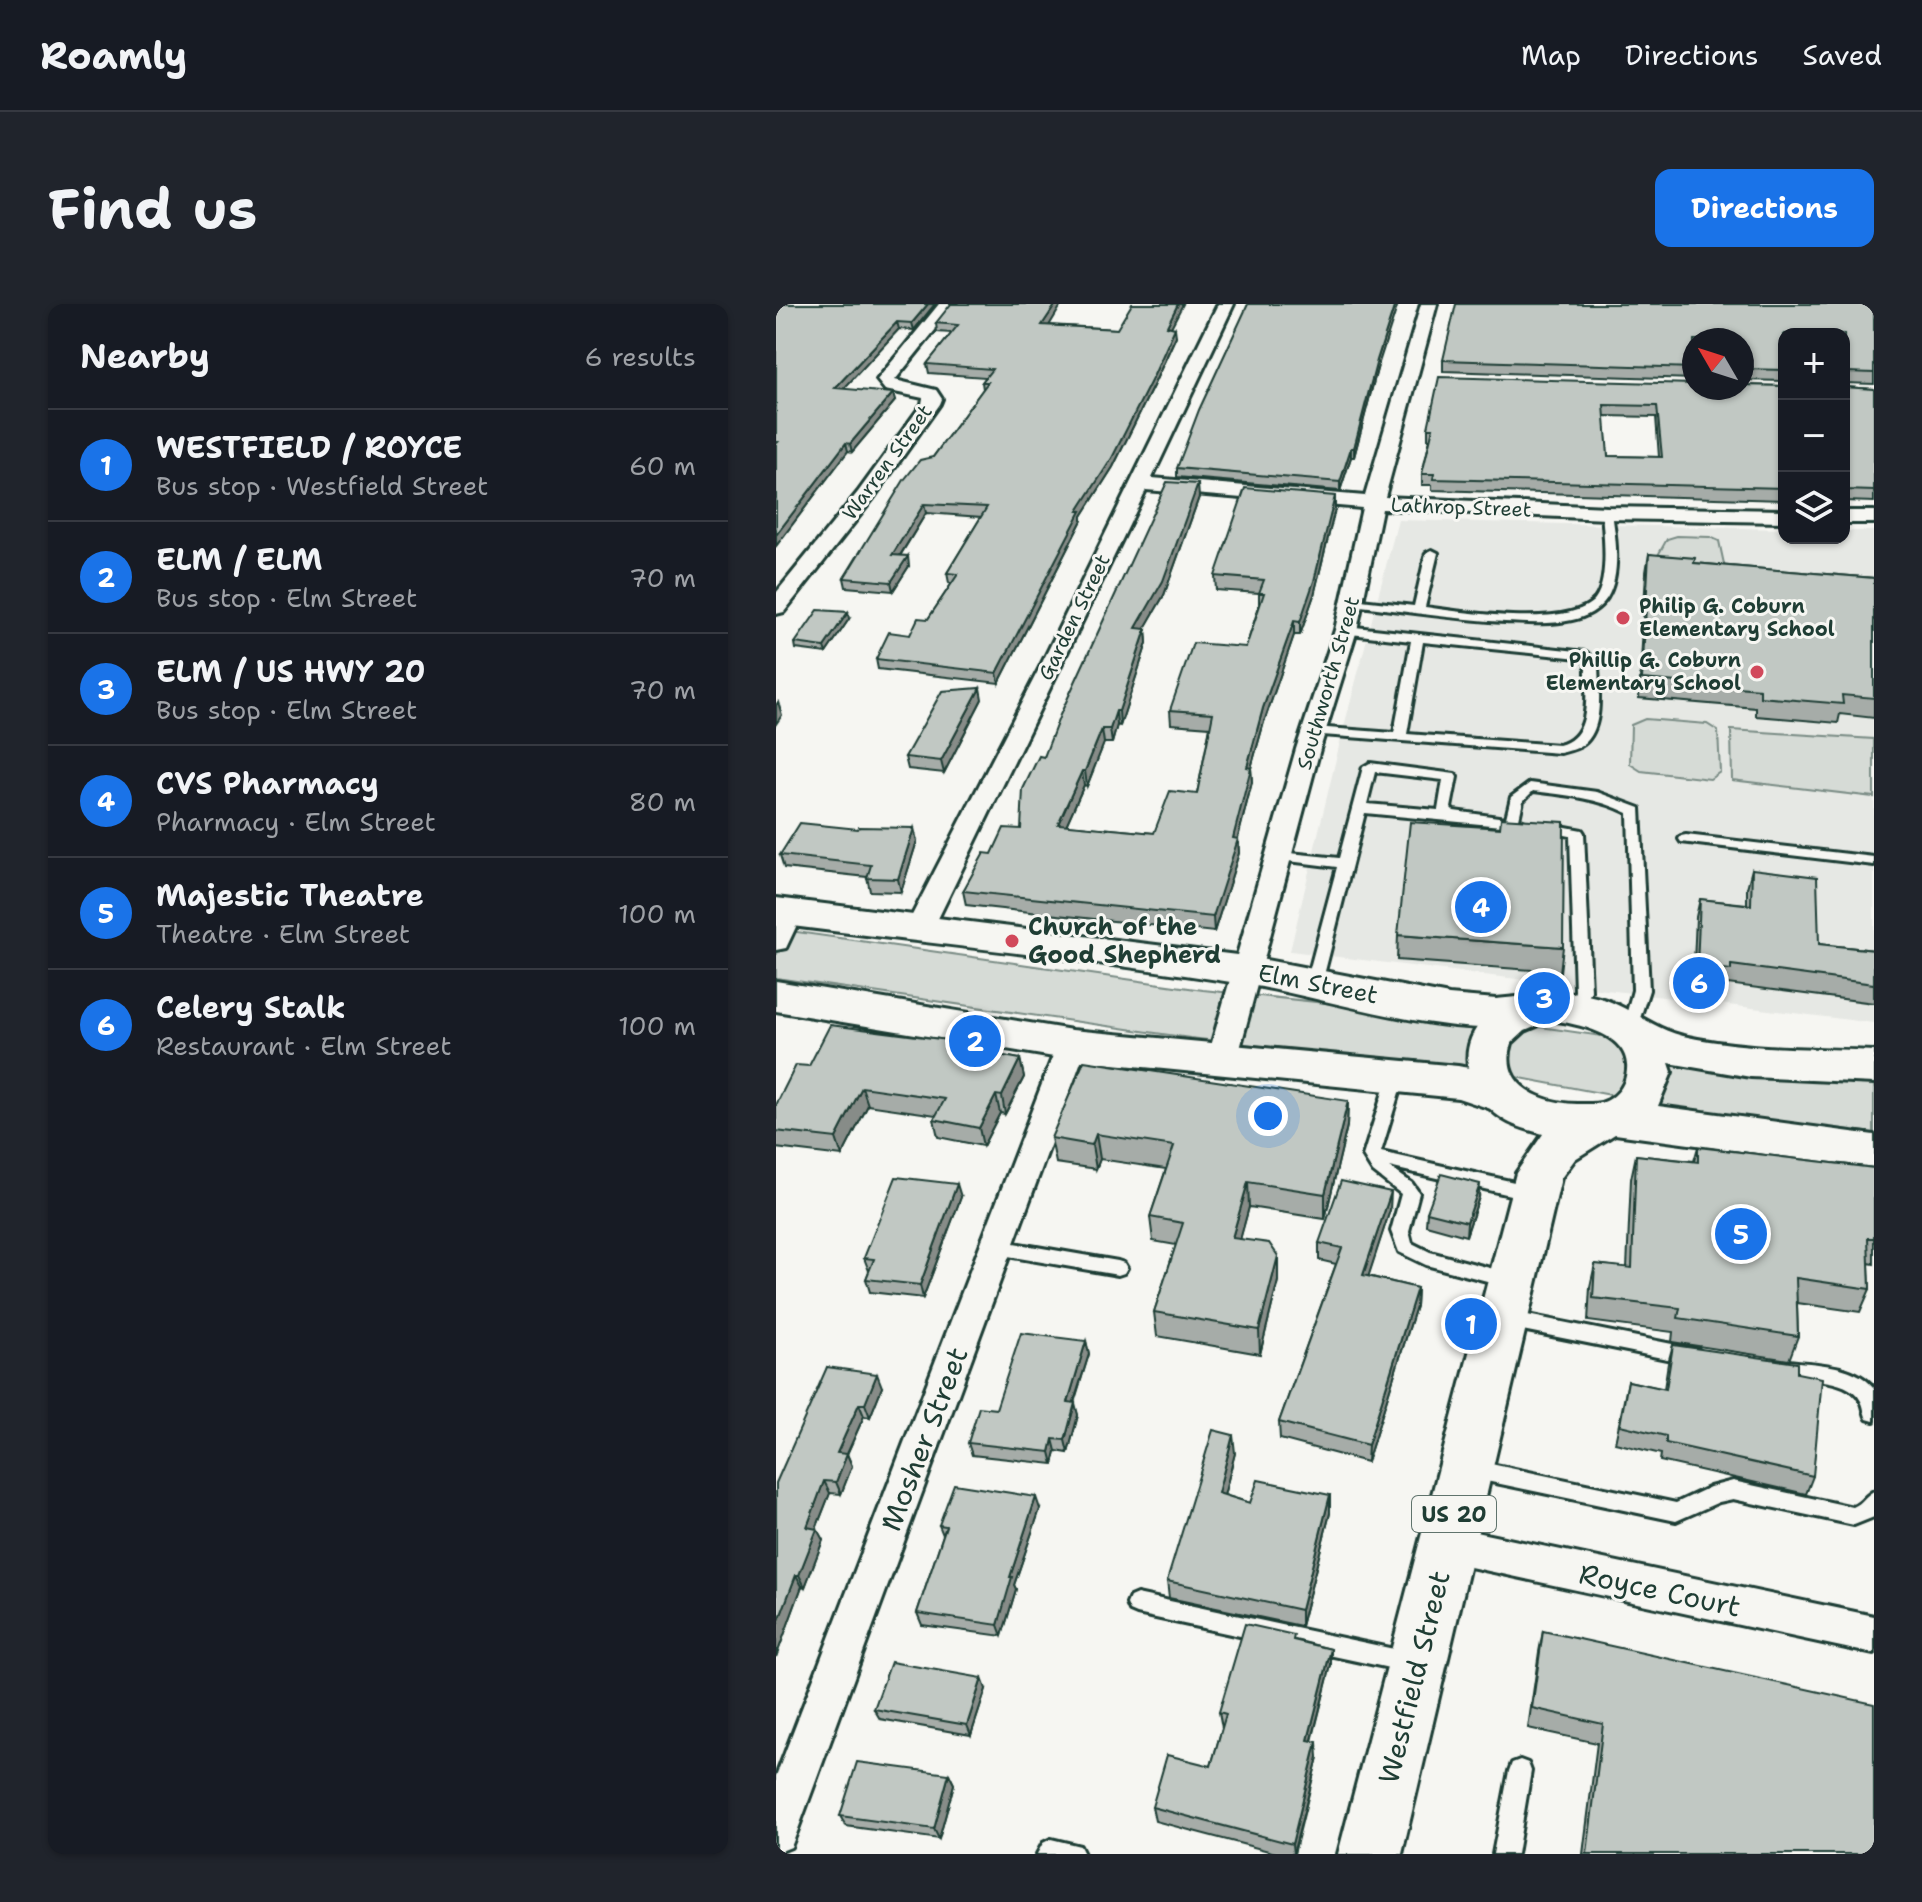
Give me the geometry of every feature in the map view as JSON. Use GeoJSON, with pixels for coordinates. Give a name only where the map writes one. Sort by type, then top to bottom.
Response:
{"type":"FeatureCollection","features":[{"type":"Feature","properties":{"kind":"main road","name":"Elm Street"},"geometry":{"type":"LineString","coordinates":[[780,921],[919,929],[1245,970],[1449,1010],[1496,1014],[1527,1011]]}},
{"type":"Feature","properties":{"kind":"main road"},"geometry":{"type":"LineString","coordinates":[[776,996],[1072,1045],[1471,1084],[1517,1106],[1571,1124],[1623,1113],[1641,1099],[1650,1080],[1651,1061],[1633,1032]]}},
{"type":"Feature","properties":{"kind":"main road","name":"US 20"},"geometry":{"type":"LineString","coordinates":[[1517,1106],[1500,1091],[1489,1072],[1487,1053],[1493,1036],[1527,1011],[1551,1005],[1577,1006],[1603,1013],[1633,1032]]}},
{"type":"Feature","properties":{"kind":"main road"},"geometry":{"type":"LineString","coordinates":[[1633,1032],[1659,1048],[1693,1055],[1874,1067]]}},
{"type":"Feature","properties":{"kind":"main road","name":"Westfield Street"},"geometry":{"type":"LineString","coordinates":[[1517,1106],[1536,1183]]}},
{"type":"Feature","properties":{"kind":"main road"},"geometry":{"type":"LineString","coordinates":[[1605,1119],[1874,1152]]}},
{"type":"Feature","properties":{"kind":"main road","name":"Westfield Street"},"geometry":{"type":"LineString","coordinates":[[1370,1854],[1536,1183],[1559,1147],[1605,1119]]}},
{"type":"Feature","properties":{"kind":"street","name":"Warren Street"},"geometry":{"type":"LineString","coordinates":[[776,607],[865,496],[929,409],[933,399],[930,394],[891,386],[886,380],[948,304]]}},
{"type":"Feature","properties":{"kind":"street","name":"Garden Street"},"geometry":{"type":"LineString","coordinates":[[919,929],[1226,304]]}},
{"type":"Feature","properties":{"kind":"street","name":"Southworth Street"},"geometry":{"type":"LineString","coordinates":[[1222,1060],[1245,970],[1346,630],[1373,503],[1419,378],[1429,304]]}},
{"type":"Feature","properties":{"kind":"street","name":"Lathrop Street"},"geometry":{"type":"LineString","coordinates":[[1139,483],[1373,503],[1607,513],[1778,516]]}},
{"type":"Feature","properties":{"kind":"street"},"geometry":{"type":"LineString","coordinates":[[1850,517],[1874,517]]}},
{"type":"Feature","properties":{"kind":"street","name":"Mosher Street"},"geometry":{"type":"LineString","coordinates":[[776,1832],[1072,1045]]}},
{"type":"Feature","properties":{"kind":"street","name":"Royce Court"},"geometry":{"type":"LineString","coordinates":[[1447,1544],[1874,1635]]}},
{"type":"Feature","properties":{"kind":"lane"},"geometry":{"type":"LineString","coordinates":[[1352,602],[1512,618],[1567,618],[1587,612],[1604,595],[1609,557],[1607,513]]}},
{"type":"Feature","properties":{"kind":"lane"},"geometry":{"type":"LineString","coordinates":[[1419,609],[1432,553]]}},
{"type":"Feature","properties":{"kind":"lane"},"geometry":{"type":"LineString","coordinates":[[1314,731],[1560,749],[1579,742],[1586,735],[1592,662],[1582,655],[1346,630]]}},
{"type":"Feature","properties":{"kind":"lane"},"geometry":{"type":"LineString","coordinates":[[1400,738],[1418,637]]}},
{"type":"Feature","properties":{"kind":"lane"},"geometry":{"type":"LineString","coordinates":[[1314,983],[1370,767],[1450,777],[1444,809],[1450,815]]}},
{"type":"Feature","properties":{"kind":"lane"},"geometry":{"type":"LineString","coordinates":[[1512,823],[1516,800],[1530,787],[1581,792],[1620,803],[1635,811],[1641,990],[1633,1032]]}},
{"type":"Feature","properties":{"kind":"lane"},"geometry":{"type":"LineString","coordinates":[[1359,808],[1450,815],[1577,833],[1583,991],[1577,1006]]}},
{"type":"Feature","properties":{"kind":"lane"},"geometry":{"type":"LineString","coordinates":[[1686,839],[1874,861]]}},
{"type":"Feature","properties":{"kind":"lane"},"geometry":{"type":"LineString","coordinates":[[1280,856],[1346,863]]}},
{"type":"Feature","properties":{"kind":"lane"},"geometry":{"type":"LineString","coordinates":[[1396,1076],[1371,1156],[1375,1164],[1410,1193],[1400,1231],[1405,1247],[1507,1299],[1707,1358]]}},
{"type":"Feature","properties":{"kind":"lane"},"geometry":{"type":"LineString","coordinates":[[1371,1156],[1536,1183]]}},
{"type":"Feature","properties":{"kind":"lane"},"geometry":{"type":"LineString","coordinates":[[996,1247],[1118,1268]]}},
{"type":"Feature","properties":{"kind":"lane"},"geometry":{"type":"LineString","coordinates":[[1752,1364],[1854,1381],[1866,1388],[1874,1400],[1874,1413]]}},
{"type":"Feature","properties":{"kind":"lane"},"geometry":{"type":"LineString","coordinates":[[1466,1467],[1676,1512],[1716,1491],[1733,1490],[1854,1516],[1868,1510],[1874,1500]]}},
{"type":"Feature","properties":{"kind":"lane"},"geometry":{"type":"LineString","coordinates":[[1137,1604],[1417,1664]]}},
{"type":"Feature","properties":{"kind":"lane"},"geometry":{"type":"LineString","coordinates":[[1505,1854],[1520,1771]]}},
{"type":"Feature","properties":{"kind":"lane"},"geometry":{"type":"LineString","coordinates":[[1049,1854],[1051,1851],[1072,1854]]}},
{"type":"Feature","properties":{"kind":"shaded area"},"geometry":{"type":"Polygon","coordinates":[[[1398,520],[1778,529],[1778,544],[1850,544],[1850,531],[1874,531],[1874,1023],[1290,951],[1398,520]]]}},
{"type":"Feature","properties":{"kind":"shaded area"},"geometry":{"type":"Polygon","coordinates":[[[1677,536],[1710,537],[1719,541],[1724,564],[1711,570],[1657,557],[1667,539],[1677,536]]]}},
{"type":"Feature","properties":{"kind":"shaded area"},"geometry":{"type":"Polygon","coordinates":[[[1645,719],[1707,724],[1718,731],[1720,772],[1710,779],[1641,771],[1630,764],[1631,725],[1645,719]]]}},
{"type":"Feature","properties":{"kind":"shaded area"},"geometry":{"type":"Polygon","coordinates":[[[1731,730],[1874,739],[1874,797],[1732,780],[1731,730]]]}},
{"type":"Feature","properties":{"kind":"shaded area"},"geometry":{"type":"Polygon","coordinates":[[[776,929],[1203,990],[1506,1022],[1874,1076],[1874,1133],[1696,1111],[1489,1072],[1190,1038],[776,978],[776,929]]]}},
{"type":"Feature","properties":{"kind":"building"},"geometry":{"type":"Polygon","coordinates":[[[776,304],[928,304],[912,323],[897,322],[835,388],[893,393],[850,444],[846,443],[776,535],[778,442],[776,304]]]}},
{"type":"Feature","properties":{"kind":"building"},"geometry":{"type":"Polygon","coordinates":[[[951,304],[1056,304],[1042,325],[1117,329],[1132,304],[1178,304],[1167,326],[1175,328],[1154,375],[1112,458],[1078,511],[1081,511],[997,673],[876,659],[889,632],[910,635],[918,618],[928,619],[958,574],[947,573],[987,507],[924,504],[892,555],[908,556],[891,582],[844,578],[904,480],[920,460],[933,457],[988,382],[982,382],[992,369],[927,364],[958,325],[936,323],[951,304]]]}},
{"type":"Feature","properties":{"kind":"building"},"geometry":{"type":"Polygon","coordinates":[[[1248,304],[1395,304],[1354,448],[1351,448],[1340,482],[1177,468],[1199,410],[1248,304]]]}},
{"type":"Feature","properties":{"kind":"building"},"geometry":{"type":"Polygon","coordinates":[[[1456,304],[1874,304],[1874,373],[1850,372],[1850,328],[1778,328],[1778,370],[1754,369],[1754,328],[1682,328],[1682,368],[1443,360],[1456,304]]]}},
{"type":"Feature","properties":{"kind":"building"},"geometry":{"type":"Polygon","coordinates":[[[1439,377],[1682,384],[1682,400],[1754,400],[1754,385],[1778,386],[1778,488],[1433,479],[1434,474],[1422,474],[1433,428],[1428,428],[1439,377]],[[1604,405],[1608,456],[1662,457],[1657,406],[1604,405]]]}},
{"type":"Feature","properties":{"kind":"building"},"geometry":{"type":"Polygon","coordinates":[[[1850,387],[1874,389],[1874,491],[1850,490],[1850,387]]]}},
{"type":"Feature","properties":{"kind":"building"},"geometry":{"type":"Polygon","coordinates":[[[1167,482],[1198,484],[1163,581],[1136,628],[1146,629],[1119,711],[1116,711],[1110,729],[1102,729],[1058,824],[1154,833],[1170,791],[1197,794],[1213,713],[1170,710],[1193,643],[1246,647],[1264,593],[1259,593],[1264,580],[1215,576],[1245,488],[1335,496],[1314,581],[1300,622],[1294,621],[1263,708],[1233,838],[1238,839],[1213,917],[963,891],[984,853],[992,854],[1004,828],[1021,829],[1023,789],[1039,756],[1044,757],[1060,715],[1167,482]]]}},
{"type":"Feature","properties":{"kind":"building","name":"Phillip G. Coburn Elementary School"},"geometry":{"type":"Polygon","coordinates":[[[1649,554],[1695,558],[1694,563],[1874,578],[1874,698],[1842,695],[1843,704],[1760,697],[1760,689],[1642,679],[1649,554]]]}},
{"type":"Feature","properties":{"kind":"building"},"geometry":{"type":"Polygon","coordinates":[[[818,610],[848,612],[824,647],[795,643],[818,610]]]}},
{"type":"Feature","properties":{"kind":"building"},"geometry":{"type":"Polygon","coordinates":[[[980,688],[941,761],[905,757],[942,691],[980,688]]]}},
{"type":"Feature","properties":{"kind":"building"},"geometry":{"type":"Polygon","coordinates":[[[1501,818],[1564,822],[1563,947],[1398,935],[1410,822],[1500,828],[1501,818]]]}},
{"type":"Feature","properties":{"kind":"building"},"geometry":{"type":"Polygon","coordinates":[[[800,823],[858,829],[914,828],[898,879],[867,878],[871,865],[780,855],[800,823]]]}},
{"type":"Feature","properties":{"kind":"building"},"geometry":{"type":"Polygon","coordinates":[[[1752,869],[1817,877],[1819,944],[1874,950],[1874,984],[1731,965],[1731,970],[1697,966],[1700,899],[1751,905],[1752,869]]]}},
{"type":"Feature","properties":{"kind":"building"},"geometry":{"type":"Polygon","coordinates":[[[830,1025],[948,1040],[945,1045],[1020,1059],[1002,1096],[996,1095],[979,1128],[934,1119],[945,1099],[862,1087],[836,1138],[776,1131],[776,1105],[796,1065],[809,1066],[830,1025]]]}},
{"type":"Feature","properties":{"kind":"building"},"geometry":{"type":"Polygon","coordinates":[[[1084,1061],[1348,1101],[1325,1194],[1248,1182],[1232,1238],[1269,1243],[1278,1256],[1259,1330],[1154,1312],[1183,1223],[1150,1217],[1174,1146],[1096,1134],[1092,1145],[1051,1138],[1084,1061]]]}},
{"type":"Feature","properties":{"kind":"building"},"geometry":{"type":"Polygon","coordinates":[[[1698,1147],[1874,1168],[1874,1238],[1868,1238],[1870,1289],[1796,1278],[1798,1336],[1678,1318],[1680,1308],[1593,1298],[1595,1264],[1632,1268],[1636,1155],[1698,1162],[1698,1147]]]}},
{"type":"Feature","properties":{"kind":"building"},"geometry":{"type":"Polygon","coordinates":[[[1441,1174],[1480,1184],[1467,1222],[1427,1212],[1441,1174]]]}},
{"type":"Feature","properties":{"kind":"building"},"geometry":{"type":"Polygon","coordinates":[[[896,1177],[957,1184],[920,1285],[866,1279],[874,1259],[864,1258],[896,1177]]]}},
{"type":"Feature","properties":{"kind":"building"},"geometry":{"type":"Polygon","coordinates":[[[1341,1181],[1391,1192],[1363,1275],[1417,1288],[1368,1445],[1279,1422],[1342,1248],[1319,1243],[1341,1181]]]}},
{"type":"Feature","properties":{"kind":"building"},"geometry":{"type":"Polygon","coordinates":[[[1021,1333],[1086,1341],[1068,1402],[1075,1403],[1065,1440],[1053,1439],[1050,1452],[968,1443],[979,1407],[996,1409],[1021,1333]]]}},
{"type":"Feature","properties":{"kind":"building"},"geometry":{"type":"Polygon","coordinates":[[[1673,1345],[1797,1363],[1797,1373],[1822,1378],[1813,1476],[1666,1443],[1666,1436],[1620,1425],[1628,1381],[1666,1389],[1673,1345]]]}},
{"type":"Feature","properties":{"kind":"building"},"geometry":{"type":"Polygon","coordinates":[[[827,1367],[877,1374],[865,1404],[859,1404],[837,1453],[847,1454],[836,1482],[824,1481],[807,1527],[817,1529],[776,1628],[776,1483],[827,1367]]]}},
{"type":"Feature","properties":{"kind":"building"},"geometry":{"type":"Polygon","coordinates":[[[1213,1430],[1233,1435],[1218,1493],[1250,1503],[1258,1480],[1330,1495],[1301,1610],[1167,1581],[1213,1430]]]}},
{"type":"Feature","properties":{"kind":"building"},"geometry":{"type":"Polygon","coordinates":[[[954,1484],[1036,1497],[998,1625],[917,1613],[946,1526],[939,1525],[954,1484]]]}},
{"type":"Feature","properties":{"kind":"building"},"geometry":{"type":"Polygon","coordinates":[[[1245,1624],[1294,1635],[1293,1640],[1331,1649],[1308,1740],[1317,1742],[1292,1844],[1152,1807],[1167,1755],[1211,1766],[1226,1714],[1219,1712],[1245,1624]]]}},
{"type":"Feature","properties":{"kind":"building"},"geometry":{"type":"Polygon","coordinates":[[[1543,1631],[1874,1704],[1874,1854],[1587,1854],[1603,1724],[1532,1708],[1543,1631]]]}},
{"type":"Feature","properties":{"kind":"building"},"geometry":{"type":"Polygon","coordinates":[[[891,1662],[982,1678],[967,1725],[874,1709],[891,1662]]]}},
{"type":"Feature","properties":{"kind":"building"},"geometry":{"type":"Polygon","coordinates":[[[857,1762],[949,1774],[934,1829],[840,1816],[857,1762]]]}},
{"type":"Feature","properties":{"kind":"place","name":"Philip G. Coburn Elementary School"},"geometry":{"type":"Point","coordinates":[1623,618]}},
{"type":"Feature","properties":{"kind":"place","name":"Phillip G. Coburn Elementary School"},"geometry":{"type":"Point","coordinates":[1757,672]}},
{"type":"Feature","properties":{"kind":"place","name":"CVS Pharmacy"},"geometry":{"type":"Point","coordinates":[1481,907]}},
{"type":"Feature","properties":{"kind":"place","name":"Church of the Good Shepherd"},"geometry":{"type":"Point","coordinates":[1012,941]}},
{"type":"Feature","properties":{"kind":"place","name":"Celery Stalk"},"geometry":{"type":"Point","coordinates":[1699,983]}},
{"type":"Feature","properties":{"kind":"place","name":"ELM / US HWY 20"},"geometry":{"type":"Point","coordinates":[1544,998]}},
{"type":"Feature","properties":{"kind":"place","name":"ELM / ELM"},"geometry":{"type":"Point","coordinates":[975,1041]}},
{"type":"Feature","properties":{"kind":"place","name":"Majestic Theatre"},"geometry":{"type":"Point","coordinates":[1741,1234]}},
{"type":"Feature","properties":{"kind":"place","name":"WESTFIELD / ROYCE"},"geometry":{"type":"Point","coordinates":[1471,1324]}}]}
